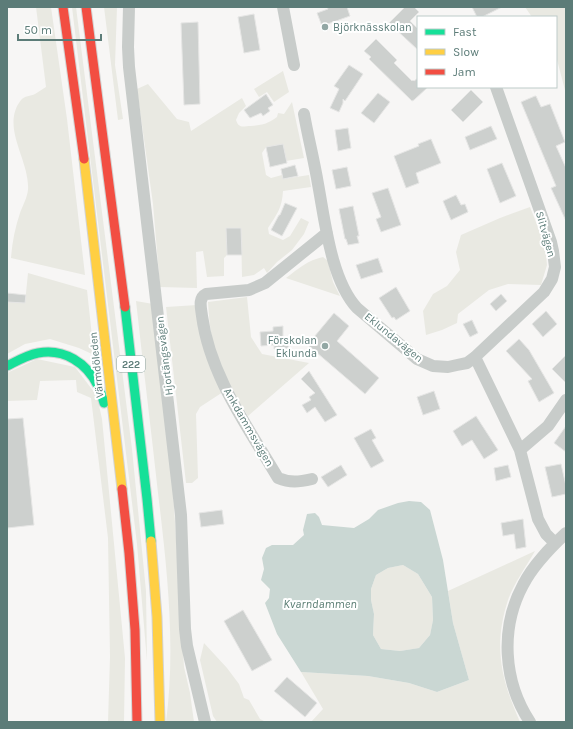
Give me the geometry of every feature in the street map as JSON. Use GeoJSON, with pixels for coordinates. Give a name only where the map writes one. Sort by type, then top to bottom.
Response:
{"type":"FeatureCollection","features":[{"type":"Feature","properties":{"kind":"highway","name":"Värmdöleden"},"geometry":{"type":"LineString","coordinates":[[63,7],[90,208],[129,553],[135,630],[136,722]]}},
{"type":"Feature","properties":{"kind":"highway","name":"222"},"geometry":{"type":"LineString","coordinates":[[86,7],[127,325],[147,500],[157,617],[160,722]]}},
{"type":"Feature","properties":{"kind":"highway"},"geometry":{"type":"LineString","coordinates":[[7,366],[30,354],[47,352],[63,353],[79,361],[87,368],[97,381],[104,404],[120,534],[129,553]]}},
{"type":"Feature","properties":{"kind":"street","name":"Hjortängsvägen"},"geometry":{"type":"LineString","coordinates":[[129,7],[129,67],[181,515],[185,629],[206,722]]}},
{"type":"Feature","properties":{"kind":"street"},"geometry":{"type":"LineString","coordinates":[[283,7],[294,65]]}},
{"type":"Feature","properties":{"kind":"street","name":"Slitvägen"},"geometry":{"type":"LineString","coordinates":[[475,357],[544,292],[552,279],[554,267],[551,242],[496,88]]}},
{"type":"Feature","properties":{"kind":"street","name":"Eklundavägen"},"geometry":{"type":"LineString","coordinates":[[304,114],[326,233],[338,277],[352,303],[417,359],[433,366],[448,367],[467,363],[475,357]]}},
{"type":"Feature","properties":{"kind":"street","name":"Ankdammsvägen"},"geometry":{"type":"LineString","coordinates":[[312,479],[299,482],[287,482],[278,478],[230,398],[210,351],[203,320],[201,300],[206,294],[249,290],[265,283],[326,233]]}},
{"type":"Feature","properties":{"kind":"street"},"geometry":{"type":"LineString","coordinates":[[475,357],[520,450],[541,527],[555,544]]}},
{"type":"Feature","properties":{"kind":"street"},"geometry":{"type":"LineString","coordinates":[[520,450],[548,426],[566,400]]}},
{"type":"Feature","properties":{"kind":"street"},"geometry":{"type":"LineString","coordinates":[[530,722],[521,707],[512,685],[508,658],[509,630],[516,600],[523,584],[531,572],[566,532]]}},
{"type":"Feature","properties":{"kind":"shaded area"},"geometry":{"type":"Polygon","coordinates":[[[36,7],[51,7],[67,119],[85,275],[11,258],[17,224],[28,190],[25,167],[17,144],[15,132],[15,110],[22,99],[35,94],[46,87],[36,7]]]}},
{"type":"Feature","properties":{"kind":"shaded area"},"geometry":{"type":"Polygon","coordinates":[[[72,7],[76,7],[132,449],[146,591],[147,661],[137,544],[72,7]]]}},
{"type":"Feature","properties":{"kind":"shaded area"},"geometry":{"type":"Polygon","coordinates":[[[104,7],[117,7],[115,65],[123,119],[118,120],[104,7]]]}},
{"type":"Feature","properties":{"kind":"shaded area"},"geometry":{"type":"Polygon","coordinates":[[[525,7],[566,7],[566,94],[557,60],[557,16],[531,16],[525,7]]]}},
{"type":"Feature","properties":{"kind":"shaded area"},"geometry":{"type":"Polygon","coordinates":[[[283,71],[289,92],[274,102],[267,92],[259,97],[254,89],[283,71]]]}},
{"type":"Feature","properties":{"kind":"shaded area"},"geometry":{"type":"Polygon","coordinates":[[[148,84],[177,119],[189,122],[191,131],[242,98],[246,106],[239,113],[236,120],[240,126],[268,123],[277,117],[278,113],[284,114],[292,102],[304,158],[286,161],[282,144],[266,147],[262,153],[266,175],[271,178],[282,175],[283,179],[309,175],[311,187],[283,191],[280,206],[268,228],[269,234],[283,240],[290,236],[301,218],[309,222],[304,234],[292,250],[277,262],[267,273],[264,268],[254,275],[242,277],[241,228],[227,228],[227,255],[224,258],[224,276],[207,277],[203,251],[196,252],[197,288],[160,287],[153,204],[137,89],[148,84]]]}},
{"type":"Feature","properties":{"kind":"shaded area"},"geometry":{"type":"Polygon","coordinates":[[[530,207],[545,245],[547,265],[541,285],[508,284],[489,290],[458,314],[457,323],[426,335],[423,311],[433,294],[447,286],[460,270],[456,252],[461,235],[530,207]]]}},
{"type":"Feature","properties":{"kind":"shaded area"},"geometry":{"type":"Polygon","coordinates":[[[323,257],[328,261],[333,282],[340,296],[286,278],[299,268],[323,257]]]}},
{"type":"Feature","properties":{"kind":"shaded area"},"geometry":{"type":"Polygon","coordinates":[[[28,273],[87,290],[94,355],[79,348],[50,339],[25,344],[7,354],[7,302],[25,303],[28,273]]]}},
{"type":"Feature","properties":{"kind":"shaded area"},"geometry":{"type":"Polygon","coordinates":[[[247,297],[251,337],[262,354],[309,363],[248,416],[221,367],[213,343],[208,302],[247,297]]]}},
{"type":"Feature","properties":{"kind":"shaded area"},"geometry":{"type":"Polygon","coordinates":[[[136,301],[153,304],[173,490],[184,667],[190,693],[194,722],[166,722],[170,665],[167,578],[136,301]]]}},
{"type":"Feature","properties":{"kind":"shaded area"},"geometry":{"type":"Polygon","coordinates":[[[197,305],[223,392],[200,407],[196,414],[198,478],[192,483],[186,483],[166,307],[197,305]]]}},
{"type":"Feature","properties":{"kind":"shaded area"},"geometry":{"type":"Polygon","coordinates":[[[37,359],[75,367],[97,396],[102,419],[125,658],[124,722],[108,722],[110,657],[108,538],[91,398],[77,392],[76,380],[40,381],[37,400],[7,401],[7,373],[37,359]]]}},
{"type":"Feature","properties":{"kind":"shaded area"},"geometry":{"type":"Polygon","coordinates":[[[535,551],[517,581],[508,600],[503,617],[501,632],[501,662],[504,677],[513,706],[520,722],[311,722],[323,709],[301,672],[368,676],[409,683],[437,692],[469,680],[453,623],[448,591],[535,551]]]}},
{"type":"Feature","properties":{"kind":"shaded area"},"geometry":{"type":"Polygon","coordinates":[[[403,565],[418,574],[432,597],[433,620],[430,635],[419,648],[400,651],[381,649],[373,635],[374,614],[371,600],[371,589],[376,575],[388,568],[403,565]]]}},
{"type":"Feature","properties":{"kind":"shaded area"},"geometry":{"type":"Polygon","coordinates":[[[204,643],[227,668],[239,684],[244,698],[249,700],[260,719],[266,722],[217,722],[213,716],[200,660],[204,643]]]}},
{"type":"Feature","properties":{"kind":"water","name":"Kvarndammen"},"geometry":{"type":"Polygon","coordinates":[[[409,501],[421,502],[430,510],[443,560],[453,623],[469,680],[437,692],[409,683],[368,676],[301,672],[277,634],[265,603],[269,598],[270,589],[261,580],[264,569],[262,558],[266,548],[272,545],[293,545],[304,535],[303,530],[307,514],[315,513],[319,517],[322,525],[354,528],[369,519],[378,510],[409,501]],[[403,565],[388,568],[376,575],[371,589],[371,600],[374,614],[373,635],[381,649],[400,651],[419,648],[430,635],[433,620],[432,597],[418,574],[403,565]]]}},
{"type":"Feature","properties":{"kind":"building"},"geometry":{"type":"Polygon","coordinates":[[[327,7],[347,7],[350,16],[322,26],[317,13],[328,9],[327,7]]]}},
{"type":"Feature","properties":{"kind":"building"},"geometry":{"type":"Polygon","coordinates":[[[405,7],[414,7],[419,12],[410,21],[417,28],[417,49],[389,23],[405,7]]]}},
{"type":"Feature","properties":{"kind":"building"},"geometry":{"type":"Polygon","coordinates":[[[472,7],[502,7],[484,16],[476,16],[472,7]]]}},
{"type":"Feature","properties":{"kind":"building"},"geometry":{"type":"Polygon","coordinates":[[[254,14],[260,50],[244,53],[238,17],[254,14]]]}},
{"type":"Feature","properties":{"kind":"building"},"geometry":{"type":"Polygon","coordinates":[[[198,22],[200,104],[184,105],[181,23],[198,22]]]}},
{"type":"Feature","properties":{"kind":"building"},"geometry":{"type":"Polygon","coordinates":[[[376,39],[397,60],[394,63],[412,81],[417,79],[417,88],[427,88],[412,101],[369,59],[371,57],[364,51],[376,39]]]}},
{"type":"Feature","properties":{"kind":"building"},"geometry":{"type":"Polygon","coordinates":[[[349,65],[363,74],[345,101],[343,99],[339,112],[330,108],[339,89],[334,86],[349,65]]]}},
{"type":"Feature","properties":{"kind":"building"},"geometry":{"type":"Polygon","coordinates":[[[471,90],[483,102],[463,122],[451,110],[471,90]]]}},
{"type":"Feature","properties":{"kind":"building"},"geometry":{"type":"Polygon","coordinates":[[[378,93],[390,102],[374,123],[361,113],[378,93]]]}},
{"type":"Feature","properties":{"kind":"building"},"geometry":{"type":"Polygon","coordinates":[[[266,94],[273,105],[268,108],[270,111],[263,116],[261,113],[250,118],[244,110],[266,94]]]}},
{"type":"Feature","properties":{"kind":"building"},"geometry":{"type":"Polygon","coordinates":[[[535,96],[541,107],[550,104],[565,142],[556,146],[566,168],[566,221],[551,188],[556,186],[521,102],[535,96]]]}},
{"type":"Feature","properties":{"kind":"building"},"geometry":{"type":"Polygon","coordinates":[[[491,126],[497,139],[470,150],[465,137],[491,126]]]}},
{"type":"Feature","properties":{"kind":"building"},"geometry":{"type":"Polygon","coordinates":[[[348,128],[351,148],[338,151],[335,130],[348,128]]]}},
{"type":"Feature","properties":{"kind":"building"},"geometry":{"type":"Polygon","coordinates":[[[431,139],[441,163],[416,173],[419,183],[406,188],[394,156],[419,146],[418,144],[431,139]]]}},
{"type":"Feature","properties":{"kind":"building"},"geometry":{"type":"Polygon","coordinates":[[[283,144],[287,163],[270,167],[266,147],[283,144]]]}},
{"type":"Feature","properties":{"kind":"building"},"geometry":{"type":"Polygon","coordinates":[[[502,163],[516,196],[500,203],[487,169],[502,163]]]}},
{"type":"Feature","properties":{"kind":"building"},"geometry":{"type":"Polygon","coordinates":[[[295,165],[298,176],[283,179],[281,169],[295,165]]]}},
{"type":"Feature","properties":{"kind":"building"},"geometry":{"type":"Polygon","coordinates":[[[347,167],[351,186],[336,189],[332,170],[347,167]]]}},
{"type":"Feature","properties":{"kind":"building"},"geometry":{"type":"Polygon","coordinates":[[[388,188],[401,225],[381,232],[376,219],[381,217],[372,193],[388,188]]]}},
{"type":"Feature","properties":{"kind":"building"},"geometry":{"type":"Polygon","coordinates":[[[456,195],[461,205],[465,204],[468,212],[451,220],[443,201],[456,195]]]}},
{"type":"Feature","properties":{"kind":"building"},"geometry":{"type":"Polygon","coordinates":[[[285,203],[297,208],[282,236],[271,230],[285,203]]]}},
{"type":"Feature","properties":{"kind":"building"},"geometry":{"type":"Polygon","coordinates":[[[353,206],[359,243],[348,245],[345,239],[339,209],[353,206]]]}},
{"type":"Feature","properties":{"kind":"building"},"geometry":{"type":"Polygon","coordinates":[[[226,228],[241,228],[242,255],[227,255],[226,228]]]}},
{"type":"Feature","properties":{"kind":"building"},"geometry":{"type":"Polygon","coordinates":[[[378,258],[383,272],[361,279],[356,265],[378,258]]]}},
{"type":"Feature","properties":{"kind":"building"},"geometry":{"type":"Polygon","coordinates":[[[396,287],[410,311],[396,320],[394,317],[392,318],[379,298],[396,287]]]}},
{"type":"Feature","properties":{"kind":"building"},"geometry":{"type":"Polygon","coordinates":[[[7,293],[26,295],[25,303],[7,302],[7,293]]]}},
{"type":"Feature","properties":{"kind":"building"},"geometry":{"type":"Polygon","coordinates":[[[501,294],[507,301],[496,311],[490,304],[501,294]]]}},
{"type":"Feature","properties":{"kind":"building"},"geometry":{"type":"Polygon","coordinates":[[[546,311],[557,324],[543,337],[532,324],[546,311]]]}},
{"type":"Feature","properties":{"kind":"building"},"geometry":{"type":"Polygon","coordinates":[[[334,313],[349,326],[337,341],[379,378],[365,394],[309,346],[309,343],[334,313]]]}},
{"type":"Feature","properties":{"kind":"building"},"geometry":{"type":"Polygon","coordinates":[[[472,320],[478,333],[470,337],[463,324],[472,320]]]}},
{"type":"Feature","properties":{"kind":"building"},"geometry":{"type":"Polygon","coordinates":[[[283,326],[283,336],[281,339],[290,348],[274,349],[274,345],[261,346],[260,332],[273,331],[273,327],[283,326]]]}},
{"type":"Feature","properties":{"kind":"building"},"geometry":{"type":"Polygon","coordinates":[[[519,339],[529,350],[554,393],[539,402],[528,381],[532,379],[506,351],[519,339]]]}},
{"type":"Feature","properties":{"kind":"building"},"geometry":{"type":"Polygon","coordinates":[[[566,355],[566,383],[552,369],[566,355]]]}},
{"type":"Feature","properties":{"kind":"building"},"geometry":{"type":"Polygon","coordinates":[[[309,371],[337,415],[325,422],[315,407],[307,413],[302,405],[311,400],[309,397],[315,393],[301,379],[309,371]]]}},
{"type":"Feature","properties":{"kind":"building"},"geometry":{"type":"Polygon","coordinates":[[[434,391],[440,409],[423,415],[417,397],[434,391]]]}},
{"type":"Feature","properties":{"kind":"building"},"geometry":{"type":"Polygon","coordinates":[[[476,416],[498,450],[484,459],[472,440],[462,446],[453,431],[476,416]]]}},
{"type":"Feature","properties":{"kind":"building"},"geometry":{"type":"Polygon","coordinates":[[[23,418],[34,525],[7,528],[7,419],[23,418]]]}},
{"type":"Feature","properties":{"kind":"building"},"geometry":{"type":"Polygon","coordinates":[[[566,426],[566,452],[554,443],[566,426]]]}},
{"type":"Feature","properties":{"kind":"building"},"geometry":{"type":"Polygon","coordinates":[[[371,429],[376,438],[372,440],[384,461],[371,468],[354,438],[371,429]]]}},
{"type":"Feature","properties":{"kind":"building"},"geometry":{"type":"Polygon","coordinates":[[[561,464],[566,486],[566,494],[552,497],[545,467],[561,464]]]}},
{"type":"Feature","properties":{"kind":"building"},"geometry":{"type":"Polygon","coordinates":[[[341,465],[347,475],[328,487],[321,477],[341,465]]]}},
{"type":"Feature","properties":{"kind":"building"},"geometry":{"type":"Polygon","coordinates":[[[508,465],[511,477],[496,481],[494,468],[508,465]]]}},
{"type":"Feature","properties":{"kind":"building"},"geometry":{"type":"Polygon","coordinates":[[[222,510],[224,524],[201,527],[199,513],[222,510]]]}},
{"type":"Feature","properties":{"kind":"building"},"geometry":{"type":"Polygon","coordinates":[[[523,519],[526,547],[516,549],[514,534],[503,536],[501,523],[523,519]]]}},
{"type":"Feature","properties":{"kind":"building"},"geometry":{"type":"Polygon","coordinates":[[[243,610],[272,660],[252,671],[224,621],[243,610]]]}},
{"type":"Feature","properties":{"kind":"building"},"geometry":{"type":"Polygon","coordinates":[[[287,677],[317,703],[305,717],[274,691],[287,677]]]}},
{"type":"Feature","properties":{"kind":"traffic: fast"},"geometry":{"type":"LineString","coordinates":[[125,307],[151,541]]}},
{"type":"Feature","properties":{"kind":"traffic: fast"},"geometry":{"type":"LineString","coordinates":[[7,366],[38,353],[48,352],[66,355],[74,359],[88,370],[99,388],[104,403]]}},
{"type":"Feature","properties":{"kind":"traffic: slow"},"geometry":{"type":"LineString","coordinates":[[84,159],[122,489]]}},
{"type":"Feature","properties":{"kind":"traffic: slow"},"geometry":{"type":"LineString","coordinates":[[151,541],[157,617],[160,722]]}},
{"type":"Feature","properties":{"kind":"traffic: jam"},"geometry":{"type":"LineString","coordinates":[[63,7],[84,159]]}},
{"type":"Feature","properties":{"kind":"traffic: jam"},"geometry":{"type":"LineString","coordinates":[[86,7],[125,307]]}},
{"type":"Feature","properties":{"kind":"traffic: jam"},"geometry":{"type":"LineString","coordinates":[[122,489],[135,630],[137,722]]}},
{"type":"Feature","properties":{"kind":"place","name":"Björknässkolan"},"geometry":{"type":"Point","coordinates":[325,27]}},
{"type":"Feature","properties":{"kind":"place","name":"Förskolan Eklunda"},"geometry":{"type":"Point","coordinates":[325,346]}}]}
